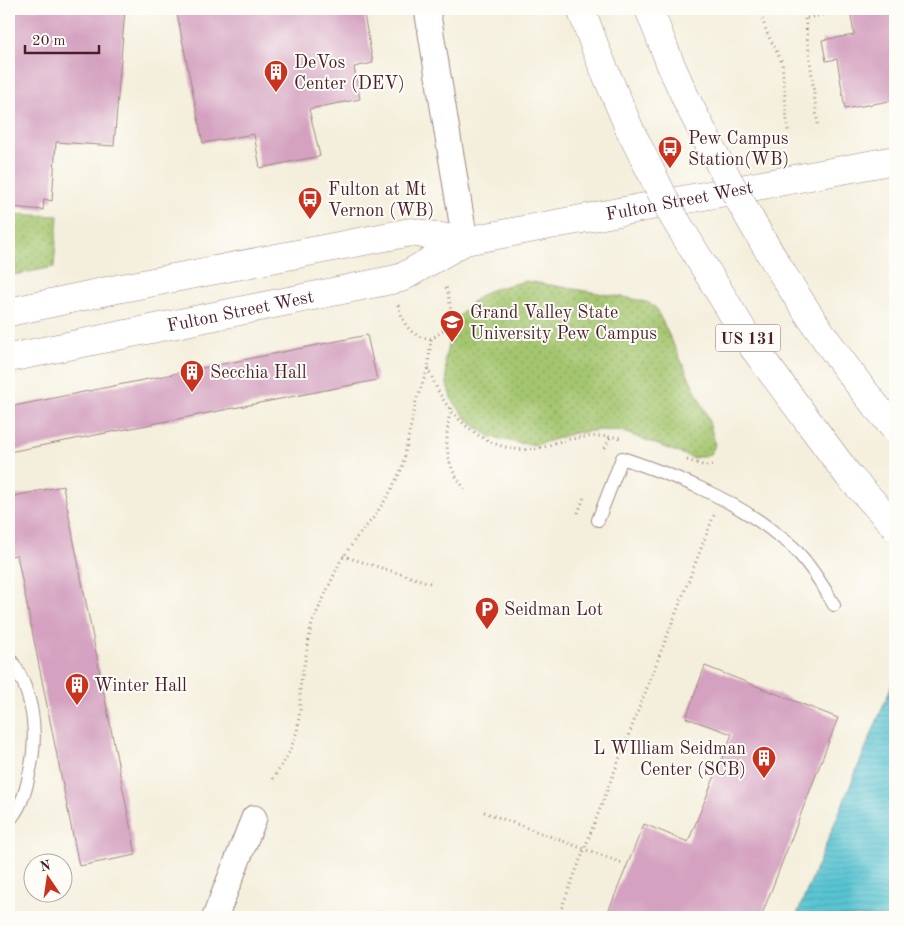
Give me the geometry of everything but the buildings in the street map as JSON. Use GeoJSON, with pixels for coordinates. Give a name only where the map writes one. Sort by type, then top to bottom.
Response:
{"type":"FeatureCollection","features":[{"type":"Feature","properties":{"kind":"main road","name":"US 131"},"geometry":{"type":"LineString","coordinates":[[581,9],[598,55],[630,130],[673,216],[753,347],[848,475],[895,526]]}},
{"type":"Feature","properties":{"kind":"main road"},"geometry":{"type":"LineString","coordinates":[[649,9],[670,63],[688,102],[725,176],[768,250],[815,324],[895,428]]}},
{"type":"Feature","properties":{"kind":"main road","name":"Fulton Street West"},"geometry":{"type":"LineString","coordinates":[[9,358],[401,278],[465,241],[895,160]]}},
{"type":"Feature","properties":{"kind":"main road","name":"Fulton Street West"},"geometry":{"type":"LineString","coordinates":[[9,312],[116,289],[410,232],[465,241]]}},
{"type":"Feature","properties":{"kind":"street"},"geometry":{"type":"LineString","coordinates":[[426,9],[465,241]]}},
{"type":"Feature","properties":{"kind":"street"},"geometry":{"type":"LineString","coordinates":[[215,917],[254,818]]}},
{"type":"Feature","properties":{"kind":"lane"},"geometry":{"type":"LineString","coordinates":[[598,520],[622,458],[669,474],[732,503],[794,548],[820,579],[834,605]]}},
{"type":"Feature","properties":{"kind":"lane"},"geometry":{"type":"LineString","coordinates":[[9,656],[17,668],[28,693],[35,725],[34,756],[25,794],[9,821]]}},
{"type":"Feature","properties":{"kind":"path"},"geometry":{"type":"LineString","coordinates":[[762,9],[762,18],[767,33],[782,62],[788,131]]}},
{"type":"Feature","properties":{"kind":"path"},"geometry":{"type":"LineString","coordinates":[[804,9],[818,127]]}},
{"type":"Feature","properties":{"kind":"path"},"geometry":{"type":"LineString","coordinates":[[806,18],[850,9]]}},
{"type":"Feature","properties":{"kind":"path"},"geometry":{"type":"LineString","coordinates":[[396,299],[404,321],[412,332],[420,337],[431,339],[441,334],[447,326],[451,315],[446,286]]}},
{"type":"Feature","properties":{"kind":"path"},"geometry":{"type":"LineString","coordinates":[[273,779],[288,755],[297,732],[300,710],[300,687],[312,623],[343,556],[374,517],[389,494],[402,468],[416,401],[428,368],[431,339]]}},
{"type":"Feature","properties":{"kind":"path"},"geometry":{"type":"LineString","coordinates":[[428,368],[441,396],[462,422],[475,434],[491,443],[509,448],[529,450],[557,442],[600,436],[630,440]]}},
{"type":"Feature","properties":{"kind":"path"},"geometry":{"type":"LineString","coordinates":[[451,408],[447,426],[449,453],[453,472],[465,490]]}},
{"type":"Feature","properties":{"kind":"path"},"geometry":{"type":"LineString","coordinates":[[681,458],[698,464],[713,465]]}},
{"type":"Feature","properties":{"kind":"path"},"geometry":{"type":"LineString","coordinates":[[558,917],[714,514],[708,510]]}},
{"type":"Feature","properties":{"kind":"path"},"geometry":{"type":"LineString","coordinates":[[343,556],[430,583]]}},
{"type":"Feature","properties":{"kind":"path"},"geometry":{"type":"LineString","coordinates":[[484,812],[622,862]]}},
{"type":"Feature","properties":{"kind":"green space"},"geometry":{"type":"Polygon","coordinates":[[[9,214],[58,216],[54,267],[9,276],[9,214]]]}},
{"type":"Feature","properties":{"kind":"green space"},"geometry":{"type":"Polygon","coordinates":[[[526,281],[634,299],[649,303],[656,308],[707,415],[715,443],[709,455],[693,458],[621,431],[601,430],[574,433],[536,445],[518,443],[491,437],[464,416],[451,398],[447,384],[445,359],[450,337],[458,317],[473,301],[490,290],[526,281]]]}},
{"type":"Feature","properties":{"kind":"water"},"geometry":{"type":"Polygon","coordinates":[[[895,677],[895,917],[796,917],[895,677]]]}},
{"type":"Feature","properties":{"kind":"place","name":"DeVos Center (DEV)"},"geometry":{"type":"Point","coordinates":[276,93]}},
{"type":"Feature","properties":{"kind":"place","name":"Pew Campus Station(WB)"},"geometry":{"type":"Point","coordinates":[670,169]}},
{"type":"Feature","properties":{"kind":"place","name":"Fulton at Mt Vernon (WB)"},"geometry":{"type":"Point","coordinates":[310,220]}},
{"type":"Feature","properties":{"kind":"place","name":"Grand Valley State University Pew Campus"},"geometry":{"type":"Point","coordinates":[452,343]}},
{"type":"Feature","properties":{"kind":"place","name":"Secchia Hall"},"geometry":{"type":"Point","coordinates":[192,393]}},
{"type":"Feature","properties":{"kind":"place","name":"Seidman Lot"},"geometry":{"type":"Point","coordinates":[487,630]}},
{"type":"Feature","properties":{"kind":"place","name":"Winter Hall"},"geometry":{"type":"Point","coordinates":[77,706]}},
{"type":"Feature","properties":{"kind":"place","name":"L WIlliam Seidman Center (SCB)"},"geometry":{"type":"Point","coordinates":[764,779]}}]}
